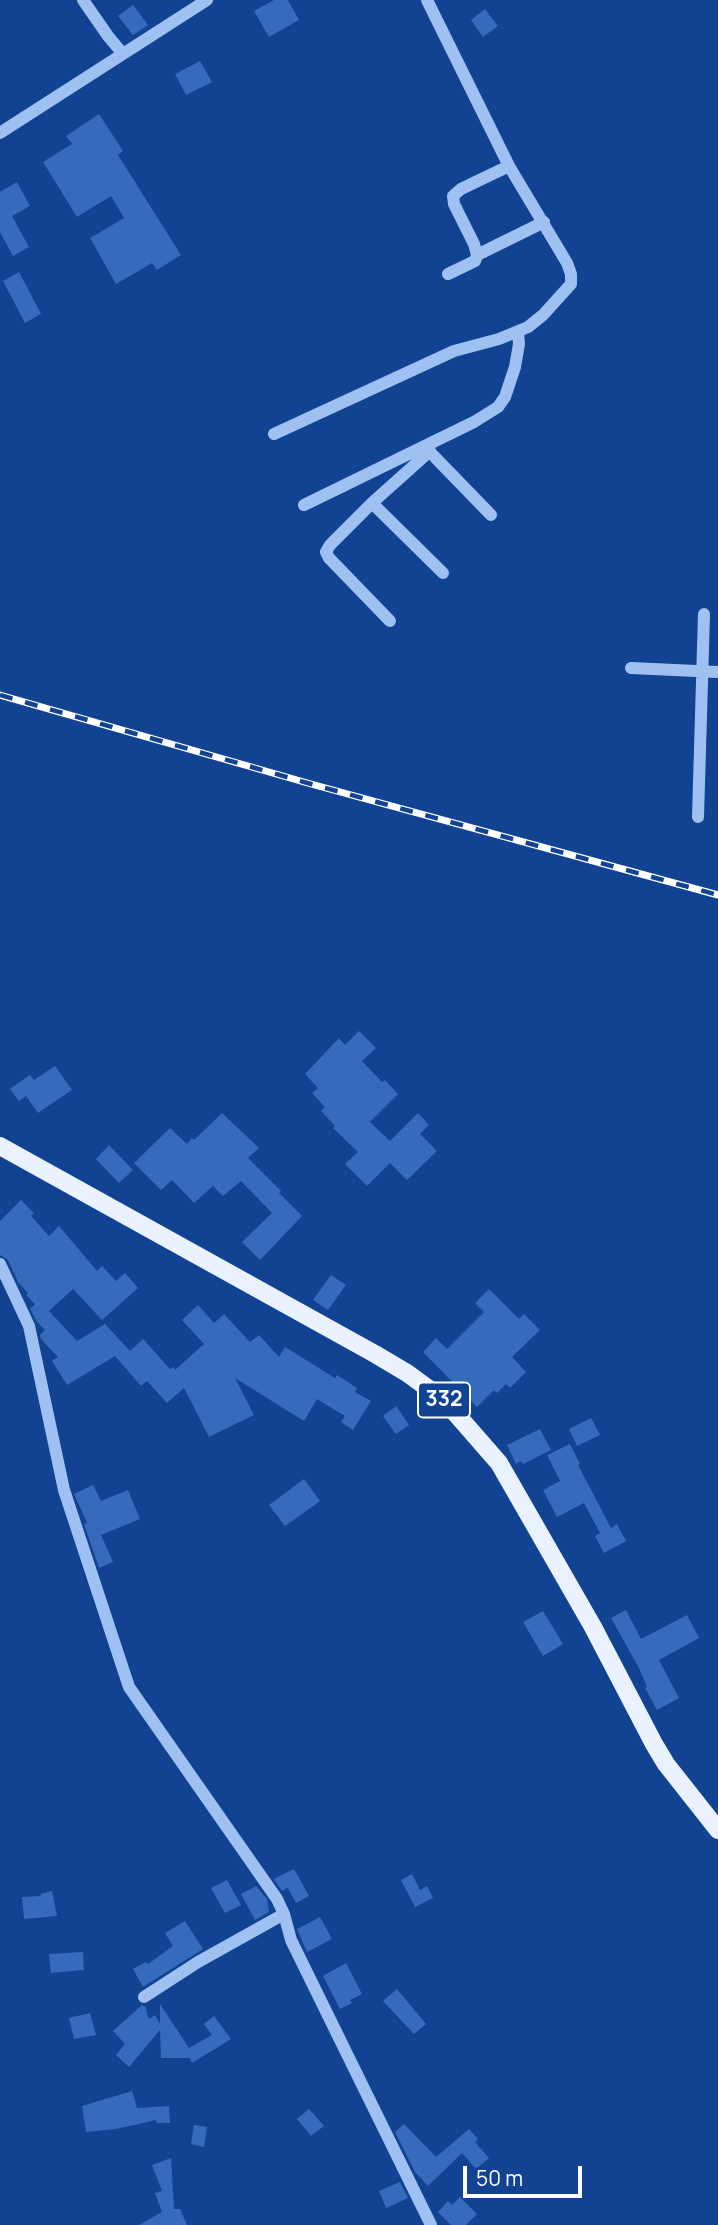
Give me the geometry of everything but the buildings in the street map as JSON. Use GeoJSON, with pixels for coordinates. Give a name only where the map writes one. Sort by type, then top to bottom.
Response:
{"type":"FeatureCollection","features":[{"type":"Feature","properties":{"kind":"main road","name":"332"},"geometry":{"type":"LineString","coordinates":[[0,1146],[375,1353],[444,1400],[499,1463],[593,1627],[666,1765],[718,1830]]}},
{"type":"Feature","properties":{"kind":"street"},"geometry":{"type":"LineString","coordinates":[[83,0],[123,54]]}},
{"type":"Feature","properties":{"kind":"street"},"geometry":{"type":"LineString","coordinates":[[0,133],[207,0]]}},
{"type":"Feature","properties":{"kind":"street"},"geometry":{"type":"LineString","coordinates":[[274,434],[454,351],[528,327],[543,315],[571,284],[567,263],[509,166],[427,0]]}},
{"type":"Feature","properties":{"kind":"street"},"geometry":{"type":"LineString","coordinates":[[448,274],[475,261],[477,255],[454,204],[453,195],[461,188],[509,166]]}},
{"type":"Feature","properties":{"kind":"street"},"geometry":{"type":"LineString","coordinates":[[477,255],[544,222]]}},
{"type":"Feature","properties":{"kind":"street"},"geometry":{"type":"LineString","coordinates":[[304,505],[427,449],[498,407],[505,397],[515,367],[518,332]]}},
{"type":"Feature","properties":{"kind":"street"},"geometry":{"type":"LineString","coordinates":[[390,621],[326,552],[427,449]]}},
{"type":"Feature","properties":{"kind":"street"},"geometry":{"type":"LineString","coordinates":[[427,449],[491,515]]}},
{"type":"Feature","properties":{"kind":"street"},"geometry":{"type":"LineString","coordinates":[[372,503],[443,573]]}},
{"type":"Feature","properties":{"kind":"street"},"geometry":{"type":"LineString","coordinates":[[698,817],[704,614]]}},
{"type":"Feature","properties":{"kind":"street"},"geometry":{"type":"LineString","coordinates":[[631,668],[718,672]]}},
{"type":"Feature","properties":{"kind":"street"},"geometry":{"type":"LineString","coordinates":[[0,1264],[29,1326],[65,1490],[129,1687],[277,1899],[291,1940],[431,2225]]}},
{"type":"Feature","properties":{"kind":"street"},"geometry":{"type":"LineString","coordinates":[[144,1997],[198,1962],[284,1914]]}},
{"type":"Feature","properties":{"kind":"railway"},"geometry":{"type":"LineString","coordinates":[[0,695],[311,784],[718,895]]}}]}
